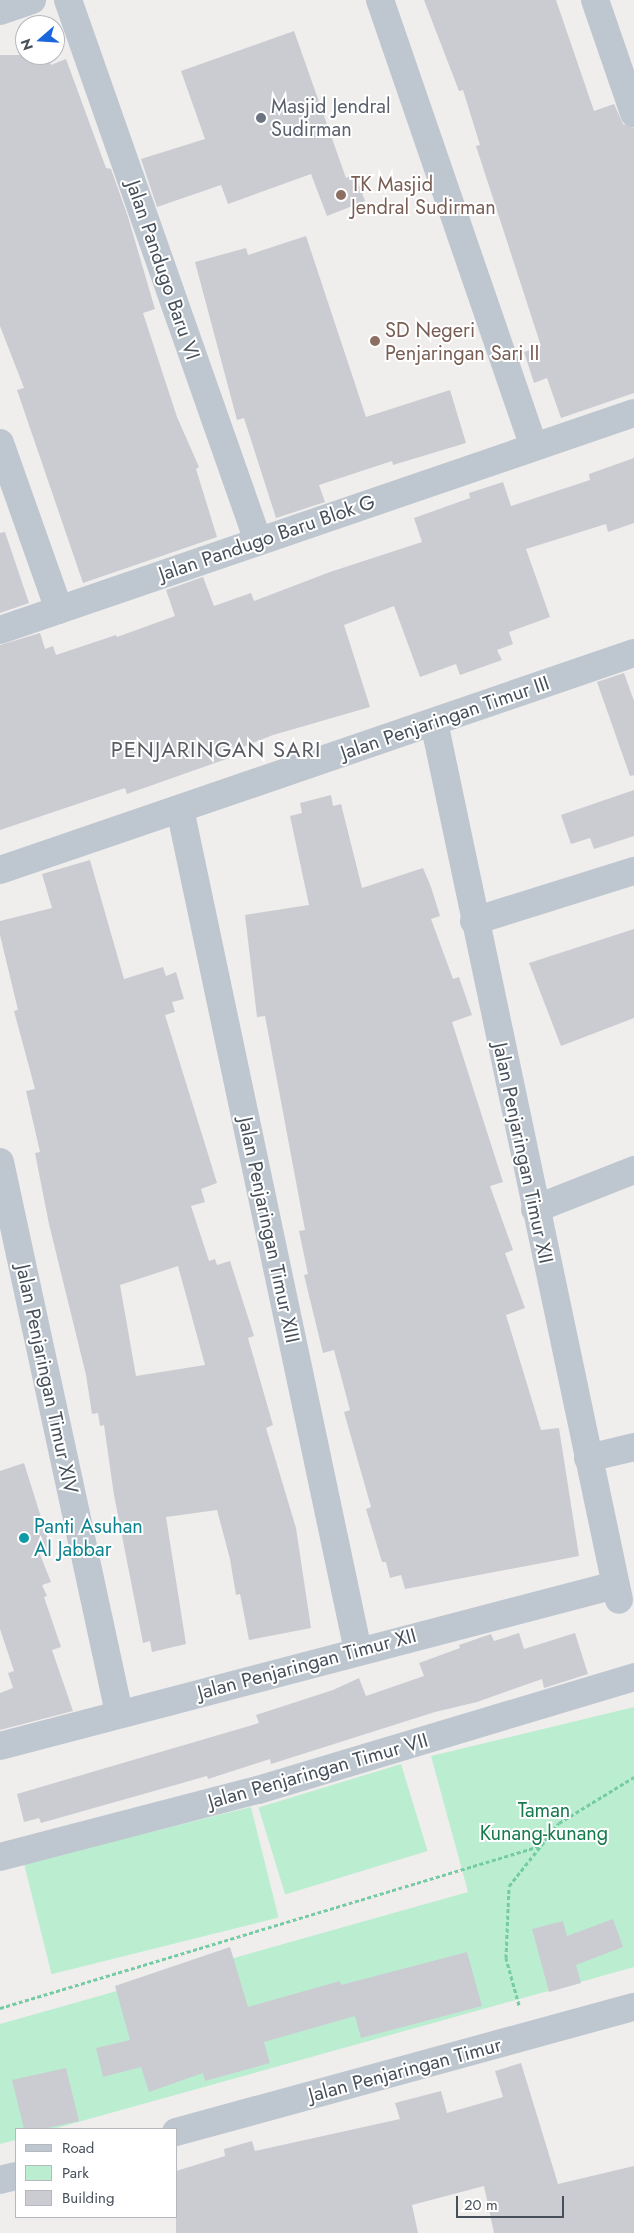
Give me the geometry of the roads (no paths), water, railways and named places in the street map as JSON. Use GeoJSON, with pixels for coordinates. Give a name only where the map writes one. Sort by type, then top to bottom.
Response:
{"type":"FeatureCollection","features":[{"type":"Feature","properties":{"kind":"street"},"geometry":{"type":"LineString","coordinates":[[0,11],[32,0]]}},
{"type":"Feature","properties":{"kind":"street","name":"Jalan Pandugo Baru VI"},"geometry":{"type":"LineString","coordinates":[[68,0],[258,541]]}},
{"type":"Feature","properties":{"kind":"street"},"geometry":{"type":"LineString","coordinates":[[380,0],[534,446]]}},
{"type":"Feature","properties":{"kind":"street"},"geometry":{"type":"LineString","coordinates":[[602,2],[634,113]]}},
{"type":"Feature","properties":{"kind":"street","name":"Jalan Pandugo Baru Blok G"},"geometry":{"type":"LineString","coordinates":[[0,630],[634,413]]}},
{"type":"Feature","properties":{"kind":"street"},"geometry":{"type":"LineString","coordinates":[[0,443],[59,610]]}},
{"type":"Feature","properties":{"kind":"street","name":"Jalan Penjaringan Timur III"},"geometry":{"type":"LineString","coordinates":[[0,870],[634,653]]}},
{"type":"Feature","properties":{"kind":"street","name":"Jalan Penjaringan Timur XII"},"geometry":{"type":"LineString","coordinates":[[0,1746],[358,1651],[617,1592],[474,921],[434,722]]}},
{"type":"Feature","properties":{"kind":"street","name":"Jalan Penjaringan Timur XIII"},"geometry":{"type":"LineString","coordinates":[[180,809],[358,1651]]}},
{"type":"Feature","properties":{"kind":"street"},"geometry":{"type":"LineString","coordinates":[[474,921],[634,871]]}},
{"type":"Feature","properties":{"kind":"street","name":"Jalan Penjaringan Timur XIV"},"geometry":{"type":"LineString","coordinates":[[0,1162],[118,1714]]}},
{"type":"Feature","properties":{"kind":"street"},"geometry":{"type":"LineString","coordinates":[[535,1209],[634,1170]]}},
{"type":"Feature","properties":{"kind":"street"},"geometry":{"type":"LineString","coordinates":[[588,1458],[634,1447]]}},
{"type":"Feature","properties":{"kind":"street","name":"Jalan Penjaringan Timur VII"},"geometry":{"type":"LineString","coordinates":[[0,1857],[258,1790],[634,1677]]}},
{"type":"Feature","properties":{"kind":"street","name":"Jalan Penjaringan Timur"},"geometry":{"type":"LineString","coordinates":[[178,2131],[634,2008]]}},
{"type":"Feature","properties":{"kind":"street"},"geometry":{"type":"LineString","coordinates":[[0,2180],[15,2176]]}},
{"type":"Feature","properties":{"kind":"place","name":"Masjid Jendral Sudirman"},"geometry":{"type":"Point","coordinates":[261,118]}},
{"type":"Feature","properties":{"kind":"place","name":"TK Masjid Jendral Sudirman"},"geometry":{"type":"Point","coordinates":[341,195]}},
{"type":"Feature","properties":{"kind":"place","name":"SD Negeri Penjaringan Sari II"},"geometry":{"type":"Point","coordinates":[375,341]}},
{"type":"Feature","properties":{"kind":"place","name":"Panti Asuhan Al Jabbar"},"geometry":{"type":"Point","coordinates":[24,1538]}},
{"type":"Feature","properties":{"kind":"district","name":"PENJARINGAN SARI"},"geometry":{"type":"Point","coordinates":[216,750]}},
{"type":"Feature","properties":{"kind":"park label","name":"Taman Kunang-kunang"},"geometry":{"type":"Point","coordinates":[544,1822]}}]}
